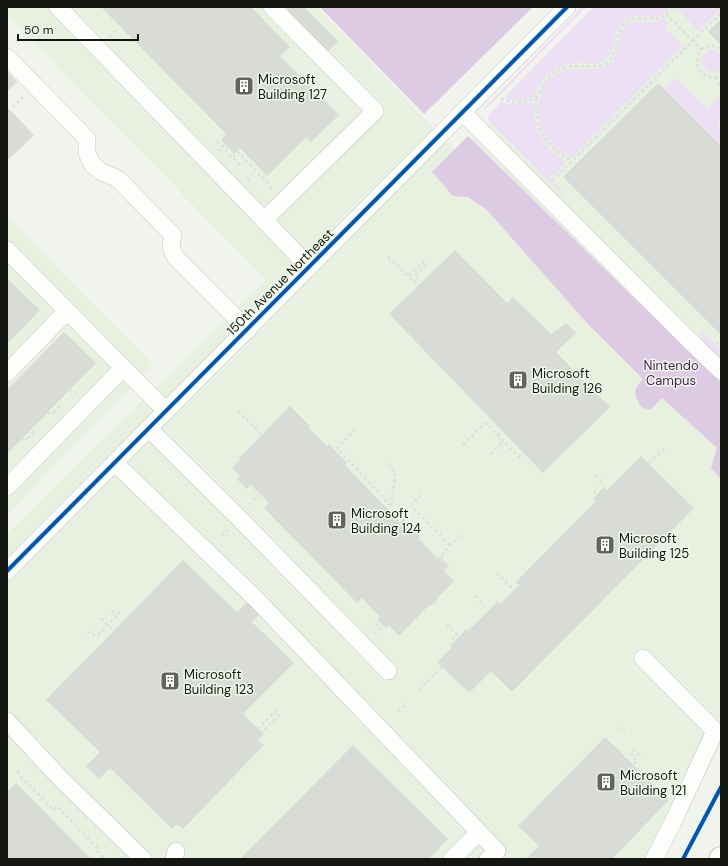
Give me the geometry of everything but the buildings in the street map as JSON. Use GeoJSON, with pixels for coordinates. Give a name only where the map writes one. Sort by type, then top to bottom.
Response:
{"type":"FeatureCollection","features":[{"type":"Feature","properties":{"kind":"street"},"geometry":{"type":"LineString","coordinates":[[58,7],[309,267]]}},
{"type":"Feature","properties":{"kind":"street"},"geometry":{"type":"LineString","coordinates":[[264,220],[375,111],[272,7]]}},
{"type":"Feature","properties":{"kind":"street","name":"150th Avenue Northeast"},"geometry":{"type":"LineString","coordinates":[[7,571],[248,330],[567,7]]}},
{"type":"Feature","properties":{"kind":"street"},"geometry":{"type":"LineString","coordinates":[[7,58],[87,139],[87,153],[92,164],[100,171],[118,179],[173,235],[170,244],[176,258],[248,330]]}},
{"type":"Feature","properties":{"kind":"street"},"geometry":{"type":"LineString","coordinates":[[462,112],[677,328],[721,370]]}},
{"type":"Feature","properties":{"kind":"street"},"geometry":{"type":"LineString","coordinates":[[7,250],[166,412]]}},
{"type":"Feature","properties":{"kind":"street"},"geometry":{"type":"LineString","coordinates":[[7,373],[67,312]]}},
{"type":"Feature","properties":{"kind":"street"},"geometry":{"type":"LineString","coordinates":[[7,486],[123,368]]}},
{"type":"Feature","properties":{"kind":"street"},"geometry":{"type":"LineString","coordinates":[[149,429],[238,517],[388,670]]}},
{"type":"Feature","properties":{"kind":"street"},"geometry":{"type":"LineString","coordinates":[[115,463],[256,599],[496,851],[488,859]]}},
{"type":"Feature","properties":{"kind":"street"},"geometry":{"type":"LineString","coordinates":[[642,658],[715,731],[673,822],[654,859]]}},
{"type":"Feature","properties":{"kind":"street"},"geometry":{"type":"LineString","coordinates":[[7,721],[70,789],[143,859]]}},
{"type":"Feature","properties":{"kind":"street"},"geometry":{"type":"LineString","coordinates":[[452,859],[478,833]]}},
{"type":"Feature","properties":{"kind":"path"},"geometry":{"type":"LineString","coordinates":[[572,161],[557,152],[548,144],[542,135],[535,111],[536,98],[543,84],[555,72],[571,66],[598,66],[608,61],[615,50],[619,32],[625,24],[632,20],[656,20],[666,14],[672,7]]}},
{"type":"Feature","properties":{"kind":"path"},"geometry":{"type":"LineString","coordinates":[[559,185],[553,180],[721,13]]}},
{"type":"Feature","properties":{"kind":"path"},"geometry":{"type":"LineString","coordinates":[[666,14],[702,50]]}},
{"type":"Feature","properties":{"kind":"path"},"geometry":{"type":"LineString","coordinates":[[107,39],[118,28]]}},
{"type":"Feature","properties":{"kind":"path"},"geometry":{"type":"LineString","coordinates":[[721,48],[710,46],[702,50],[698,55],[697,60],[699,69],[706,76],[716,77],[721,75]]}},
{"type":"Feature","properties":{"kind":"path"},"geometry":{"type":"LineString","coordinates":[[716,77],[721,87]]}},
{"type":"Feature","properties":{"kind":"path"},"geometry":{"type":"LineString","coordinates":[[13,107],[26,94]]}},
{"type":"Feature","properties":{"kind":"path"},"geometry":{"type":"LineString","coordinates":[[501,98],[508,102],[516,103],[536,98]]}},
{"type":"Feature","properties":{"kind":"path"},"geometry":{"type":"LineString","coordinates":[[721,119],[721,129]]}},
{"type":"Feature","properties":{"kind":"path"},"geometry":{"type":"LineString","coordinates":[[217,141],[241,166]]}},
{"type":"Feature","properties":{"kind":"path"},"geometry":{"type":"LineString","coordinates":[[233,157],[238,152],[272,187],[268,190]]}},
{"type":"Feature","properties":{"kind":"path"},"geometry":{"type":"LineString","coordinates":[[388,257],[416,283],[418,280]]}},
{"type":"Feature","properties":{"kind":"path"},"geometry":{"type":"LineString","coordinates":[[409,276],[424,262],[426,265],[415,276],[421,282]]}},
{"type":"Feature","properties":{"kind":"path"},"geometry":{"type":"LineString","coordinates":[[712,338],[717,343],[721,339]]}},
{"type":"Feature","properties":{"kind":"path"},"geometry":{"type":"LineString","coordinates":[[54,412],[60,407],[56,403]]}},
{"type":"Feature","properties":{"kind":"path"},"geometry":{"type":"LineString","coordinates":[[238,411],[262,435]]}},
{"type":"Feature","properties":{"kind":"path"},"geometry":{"type":"LineString","coordinates":[[463,445],[485,423],[519,457],[524,452]]}},
{"type":"Feature","properties":{"kind":"path"},"geometry":{"type":"LineString","coordinates":[[356,429],[337,448],[391,506],[395,476],[389,462]]}},
{"type":"Feature","properties":{"kind":"path"},"geometry":{"type":"LineString","coordinates":[[28,438],[33,433],[31,430]]}},
{"type":"Feature","properties":{"kind":"path"},"geometry":{"type":"LineString","coordinates":[[498,436],[503,431]]}},
{"type":"Feature","properties":{"kind":"path"},"geometry":{"type":"LineString","coordinates":[[490,454],[503,441]]}},
{"type":"Feature","properties":{"kind":"path"},"geometry":{"type":"LineString","coordinates":[[649,463],[664,449]]}},
{"type":"Feature","properties":{"kind":"path"},"geometry":{"type":"LineString","coordinates":[[595,475],[602,482]]}},
{"type":"Feature","properties":{"kind":"path"},"geometry":{"type":"LineString","coordinates":[[594,491],[598,494]]}},
{"type":"Feature","properties":{"kind":"path"},"geometry":{"type":"LineString","coordinates":[[248,505],[260,494]]}},
{"type":"Feature","properties":{"kind":"path"},"geometry":{"type":"LineString","coordinates":[[421,495],[412,507],[450,545]]}},
{"type":"Feature","properties":{"kind":"path"},"geometry":{"type":"LineString","coordinates":[[442,559],[444,556],[442,554],[460,535]]}},
{"type":"Feature","properties":{"kind":"path"},"geometry":{"type":"LineString","coordinates":[[497,573],[514,590]]}},
{"type":"Feature","properties":{"kind":"path"},"geometry":{"type":"LineString","coordinates":[[475,596],[484,605]]}},
{"type":"Feature","properties":{"kind":"path"},"geometry":{"type":"LineString","coordinates":[[434,603],[438,607]]}},
{"type":"Feature","properties":{"kind":"path"},"geometry":{"type":"LineString","coordinates":[[87,632],[97,636],[119,613],[107,611]]}},
{"type":"Feature","properties":{"kind":"path"},"geometry":{"type":"LineString","coordinates":[[101,618],[114,631]]}},
{"type":"Feature","properties":{"kind":"path"},"geometry":{"type":"LineString","coordinates":[[370,638],[380,628],[376,624],[378,621]]}},
{"type":"Feature","properties":{"kind":"path"},"geometry":{"type":"LineString","coordinates":[[447,625],[457,635],[453,639],[455,640]]}},
{"type":"Feature","properties":{"kind":"path"},"geometry":{"type":"LineString","coordinates":[[419,690],[442,667]]}},
{"type":"Feature","properties":{"kind":"path"},"geometry":{"type":"LineString","coordinates":[[398,712],[407,703]]}},
{"type":"Feature","properties":{"kind":"path"},"geometry":{"type":"LineString","coordinates":[[258,729],[275,711],[279,715],[262,732]]}},
{"type":"Feature","properties":{"kind":"path"},"geometry":{"type":"LineString","coordinates":[[620,727],[625,733]]}},
{"type":"Feature","properties":{"kind":"path"},"geometry":{"type":"LineString","coordinates":[[633,749],[642,758]]}},
{"type":"Feature","properties":{"kind":"path"},"geometry":{"type":"LineString","coordinates":[[630,753],[637,761],[633,765]]}},
{"type":"Feature","properties":{"kind":"path"},"geometry":{"type":"LineString","coordinates":[[18,770],[20,776],[54,810],[57,806],[98,848],[96,850],[105,859]]}},
{"type":"Feature","properties":{"kind":"shaded area"},"geometry":{"type":"Polygon","coordinates":[[[7,7],[317,7],[460,155],[721,410],[721,744],[661,859],[7,859],[7,533],[266,280],[7,15],[7,7]]]}},
{"type":"Feature","properties":{"kind":"shaded area"},"geometry":{"type":"Polygon","coordinates":[[[582,7],[586,7],[485,110],[485,107],[582,7]]]}},
{"type":"Feature","properties":{"kind":"shaded area"},"geometry":{"type":"Polygon","coordinates":[[[594,7],[670,7],[665,13],[659,16],[639,16],[628,19],[622,23],[618,28],[611,51],[600,63],[573,63],[566,65],[552,71],[546,76],[537,89],[534,97],[515,101],[504,98],[594,7]]]}},
{"type":"Feature","properties":{"kind":"shaded area"},"geometry":{"type":"Polygon","coordinates":[[[603,7],[721,7],[721,396],[467,147],[603,7]]]}},
{"type":"Feature","properties":{"kind":"shaded area"},"geometry":{"type":"Polygon","coordinates":[[[675,7],[721,7],[721,9],[699,31],[675,7]]]}},
{"type":"Feature","properties":{"kind":"shaded area"},"geometry":{"type":"Polygon","coordinates":[[[665,18],[669,23],[665,28],[683,46],[572,158],[554,147],[548,141],[539,120],[539,101],[545,84],[552,77],[566,70],[595,69],[605,66],[615,56],[621,33],[629,24],[634,22],[658,21],[665,18]]]}},
{"type":"Feature","properties":{"kind":"shaded area"},"geometry":{"type":"Polygon","coordinates":[[[711,50],[715,50],[721,54],[721,69],[713,73],[705,69],[702,65],[702,58],[711,50]]]}},
{"type":"Feature","properties":{"kind":"shaded area"},"geometry":{"type":"Polygon","coordinates":[[[676,78],[707,110],[720,96],[721,115],[718,125],[721,133],[721,146],[664,89],[676,78]]]}},
{"type":"Feature","properties":{"kind":"shaded area"},"geometry":{"type":"Polygon","coordinates":[[[501,102],[512,105],[533,102],[534,116],[543,141],[566,163],[550,179],[567,195],[560,192],[489,121],[489,115],[501,102]]]}},
{"type":"Feature","properties":{"kind":"shaded area"},"geometry":{"type":"Polygon","coordinates":[[[7,216],[153,365],[7,515],[7,216]]]}},
{"type":"Feature","properties":{"kind":"shaded area"},"geometry":{"type":"Polygon","coordinates":[[[701,330],[718,347],[721,344],[721,360],[703,343],[700,334],[701,330]]]}},
{"type":"Feature","properties":{"kind":"green space"},"geometry":{"type":"Polygon","coordinates":[[[320,7],[533,7],[424,114],[320,7]]]}},
{"type":"Feature","properties":{"kind":"green space","name":"Nintendo Campus"},"geometry":{"type":"Polygon","coordinates":[[[468,136],[721,383],[721,479],[711,468],[717,448],[662,398],[650,410],[641,407],[635,392],[637,386],[643,379],[587,323],[487,210],[468,197],[453,196],[432,172],[468,136]]]}},
{"type":"Feature","properties":{"kind":"cycle path"},"geometry":{"type":"LineString","coordinates":[[7,571],[567,7]]}},
{"type":"Feature","properties":{"kind":"cycle path"},"geometry":{"type":"LineString","coordinates":[[683,859],[721,787]]}},
{"type":"Feature","properties":{"kind":"place","name":"Microsoft Building 127"},"geometry":{"type":"Point","coordinates":[244,86]}},
{"type":"Feature","properties":{"kind":"place","name":"Microsoft Building 126"},"geometry":{"type":"Point","coordinates":[518,380]}},
{"type":"Feature","properties":{"kind":"place","name":"Microsoft Building 124"},"geometry":{"type":"Point","coordinates":[337,520]}},
{"type":"Feature","properties":{"kind":"place","name":"Microsoft Building 125"},"geometry":{"type":"Point","coordinates":[605,545]}},
{"type":"Feature","properties":{"kind":"place","name":"Microsoft Building 123"},"geometry":{"type":"Point","coordinates":[170,681]}},
{"type":"Feature","properties":{"kind":"place","name":"Microsoft Building 121"},"geometry":{"type":"Point","coordinates":[606,782]}}]}
